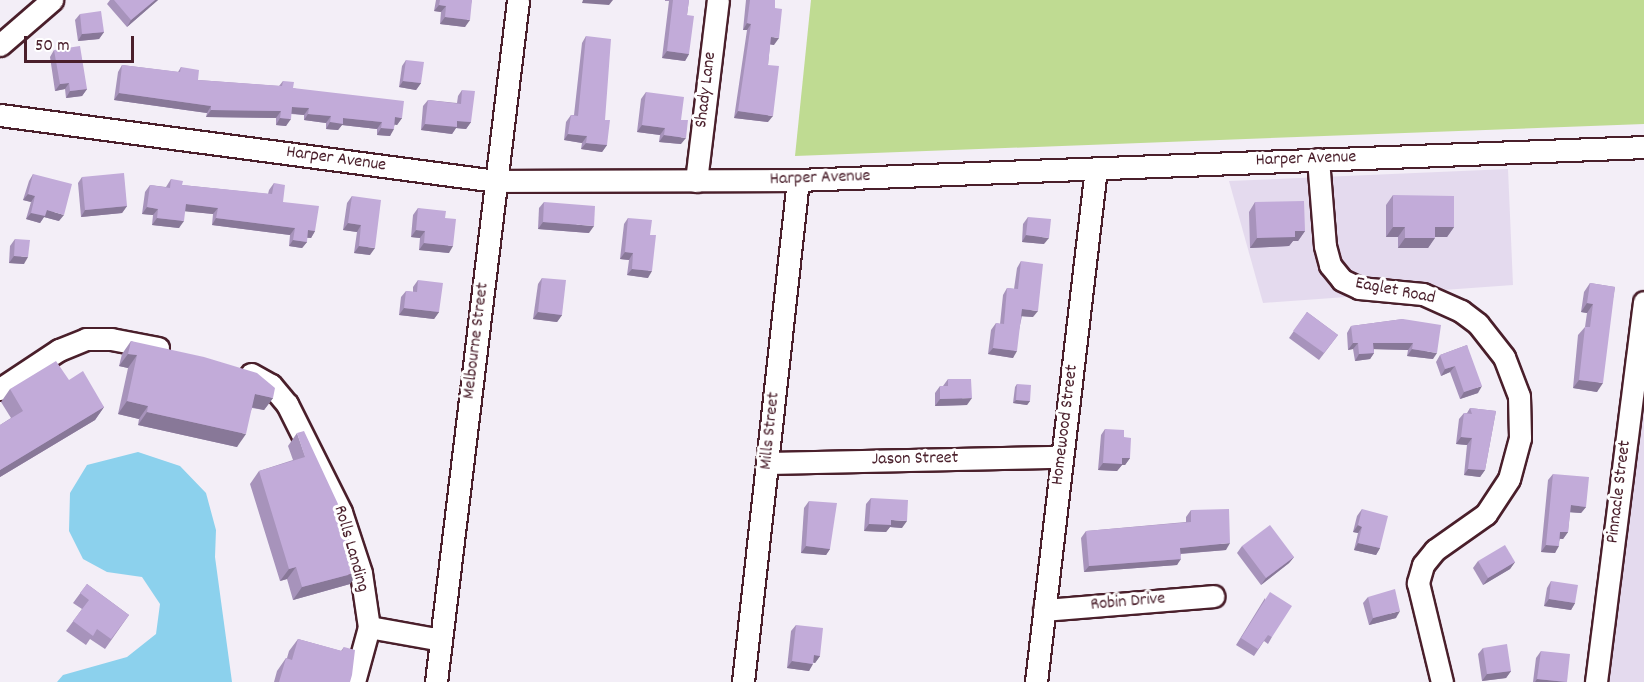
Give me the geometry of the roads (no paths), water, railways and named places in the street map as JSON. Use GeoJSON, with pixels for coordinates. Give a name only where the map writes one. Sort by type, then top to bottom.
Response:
{"type":"FeatureCollection","features":[{"type":"Feature","properties":{"kind":"street"},"geometry":{"type":"LineString","coordinates":[[0,45],[52,0]]}},
{"type":"Feature","properties":{"kind":"street","name":"Melbourne Street"},"geometry":{"type":"LineString","coordinates":[[436,682],[518,0]]}},
{"type":"Feature","properties":{"kind":"street","name":"Shady Lane"},"geometry":{"type":"LineString","coordinates":[[696,181],[718,0]]}},
{"type":"Feature","properties":{"kind":"street","name":"Harper Avenue"},"geometry":{"type":"LineString","coordinates":[[0,115],[496,181],[798,180],[1644,147]]}},
{"type":"Feature","properties":{"kind":"street","name":"Eaglet Road"},"geometry":{"type":"LineString","coordinates":[[1318,159],[1325,246],[1330,265],[1342,280],[1359,288],[1423,294],[1461,311],[1492,339],[1504,357],[1519,396],[1520,438],[1509,478],[1486,514],[1435,550],[1423,565],[1418,583],[1442,682]]}},
{"type":"Feature","properties":{"kind":"street","name":"Homewood Street"},"geometry":{"type":"LineString","coordinates":[[1036,682],[1096,168]]}},
{"type":"Feature","properties":{"kind":"street","name":"Mills Street"},"geometry":{"type":"LineString","coordinates":[[743,682],[798,180]]}},
{"type":"Feature","properties":{"kind":"street","name":"Pinnacle Street"},"geometry":{"type":"LineString","coordinates":[[1596,682],[1644,302]]}},
{"type":"Feature","properties":{"kind":"street"},"geometry":{"type":"LineString","coordinates":[[0,389],[59,350],[86,339],[111,339],[179,353]]}},
{"type":"Feature","properties":{"kind":"street","name":"Rolls Landing"},"geometry":{"type":"LineString","coordinates":[[235,368],[271,386],[302,428],[341,512],[361,573],[369,627],[354,682]]}},
{"type":"Feature","properties":{"kind":"street","name":"Jason Street"},"geometry":{"type":"LineString","coordinates":[[767,463],[1062,457]]}},
{"type":"Feature","properties":{"kind":"street","name":"Robin Drive"},"geometry":{"type":"LineString","coordinates":[[1044,610],[1213,596]]}},
{"type":"Feature","properties":{"kind":"street"},"geometry":{"type":"LineString","coordinates":[[369,627],[441,640]]}},
{"type":"Feature","properties":{"kind":"water"},"geometry":{"type":"Polygon","coordinates":[[[138,452],[180,466],[206,493],[216,530],[215,557],[232,682],[57,682],[63,675],[127,657],[156,634],[160,604],[142,577],[107,572],[83,559],[69,531],[70,493],[87,465],[138,452]]]}}]}
